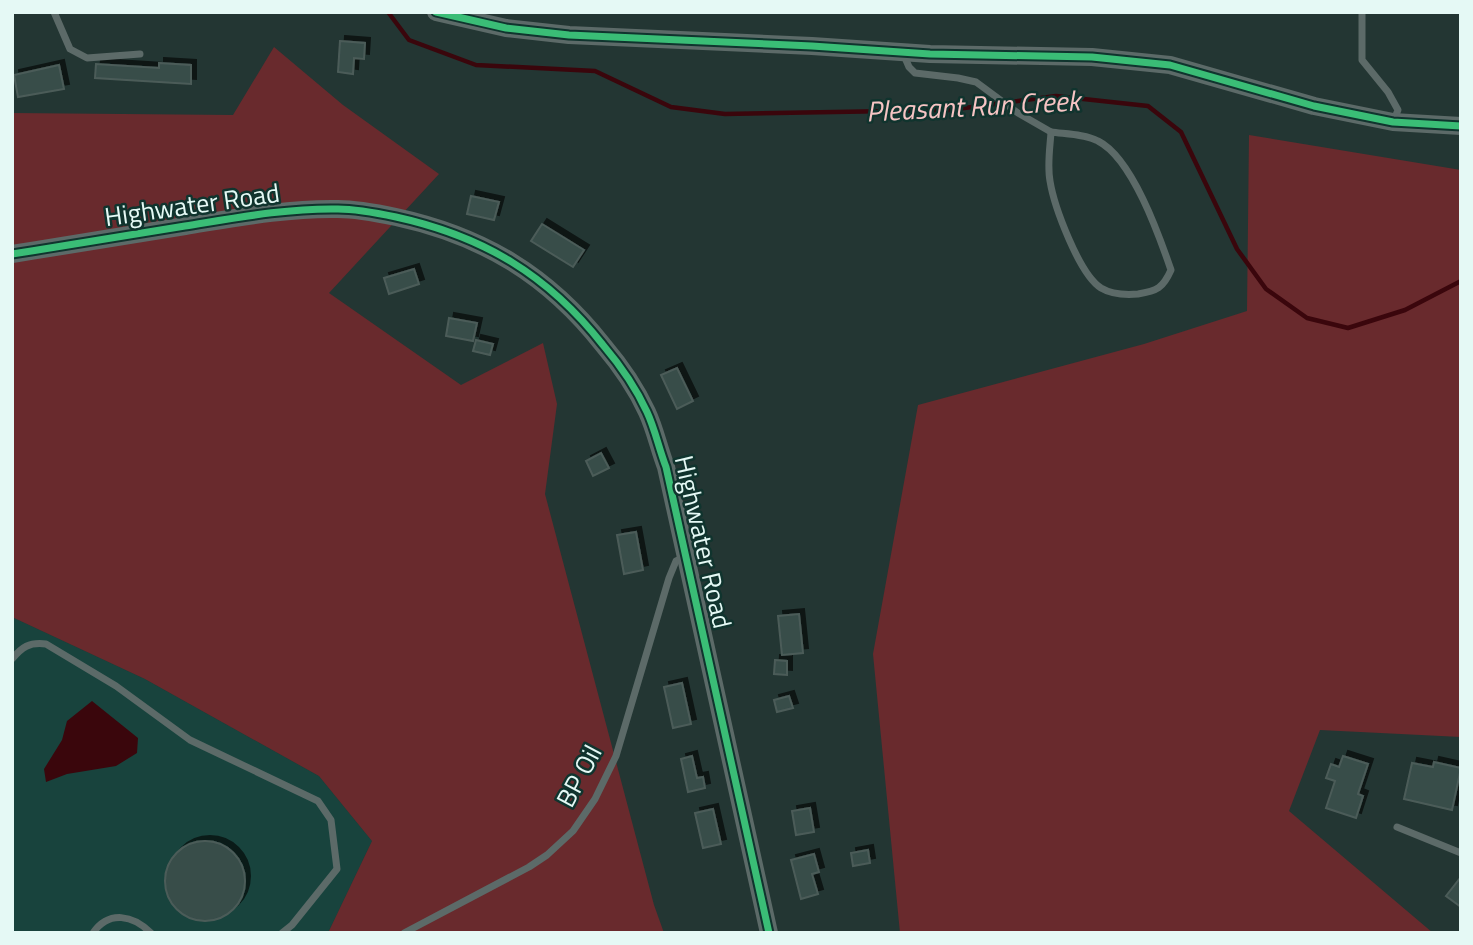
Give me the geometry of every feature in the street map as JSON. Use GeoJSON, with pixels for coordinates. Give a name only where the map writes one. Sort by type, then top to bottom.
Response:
{"type":"FeatureCollection","features":[{"type":"Feature","properties":{"kind":"street"},"geometry":{"type":"LineString","coordinates":[[436,12],[506,27],[569,35],[903,52],[1092,57],[1170,65],[1314,106],[1393,122],[1461,126]]}},
{"type":"Feature","properties":{"kind":"street","name":"Highwater Road"},"geometry":{"type":"LineString","coordinates":[[12,254],[223,220],[285,212],[339,209],[371,212],[424,223],[476,242],[523,268],[557,293],[615,359],[647,412],[666,467],[768,933]]}},
{"type":"Feature","properties":{"kind":"lane"},"geometry":{"type":"LineString","coordinates":[[54,12],[70,49],[86,58],[140,54]]}},
{"type":"Feature","properties":{"kind":"lane"},"geometry":{"type":"LineString","coordinates":[[1362,12],[1362,60],[1388,92],[1398,110],[1393,122]]}},
{"type":"Feature","properties":{"kind":"lane"},"geometry":{"type":"LineString","coordinates":[[903,52],[909,67],[915,73],[976,82],[989,94],[1051,132],[1095,139],[1111,148],[1122,160],[1159,233],[1171,271],[1164,284],[1155,290],[1128,294],[1109,292],[1091,278],[1062,223],[1054,198],[1049,178],[1051,132]]}},
{"type":"Feature","properties":{"kind":"lane","name":"BP Oil"},"geometry":{"type":"LineString","coordinates":[[404,933],[530,867],[573,831],[596,799],[616,756],[669,578],[676,561],[686,557]]}},
{"type":"Feature","properties":{"kind":"lane"},"geometry":{"type":"LineString","coordinates":[[12,660],[20,650],[33,642],[46,644],[116,686],[190,740],[318,800],[331,820],[337,869],[292,925],[282,933]]}},
{"type":"Feature","properties":{"kind":"lane"},"geometry":{"type":"LineString","coordinates":[[1397,827],[1461,853]]}},
{"type":"Feature","properties":{"kind":"lane"},"geometry":{"type":"LineString","coordinates":[[93,933],[107,920],[118,916],[136,920],[151,933]]}},
{"type":"Feature","properties":{"kind":"shaded area"},"geometry":{"type":"Polygon","coordinates":[[[274,47],[343,105],[439,174],[329,293],[461,385],[543,343],[557,404],[545,494],[654,905],[664,933],[328,933],[372,841],[319,776],[145,679],[12,617],[12,113],[233,115],[274,47]]]}},
{"type":"Feature","properties":{"kind":"shaded area"},"geometry":{"type":"Polygon","coordinates":[[[1249,135],[1461,170],[1461,737],[1320,730],[1289,811],[1433,933],[900,933],[873,654],[918,405],[1144,344],[1247,311],[1249,135]]]}},
{"type":"Feature","properties":{"kind":"shaded area"},"geometry":{"type":"Polygon","coordinates":[[[12,617],[145,679],[319,776],[372,841],[328,933],[12,933],[12,617]]]}},
{"type":"Feature","properties":{"kind":"shaded area"},"geometry":{"type":"Polygon","coordinates":[[[92,701],[138,738],[137,753],[116,766],[67,774],[46,782],[44,769],[62,740],[67,721],[92,701]]]}},
{"type":"Feature","properties":{"kind":"building"},"geometry":{"type":"Polygon","coordinates":[[[340,41],[365,43],[364,59],[354,58],[353,74],[338,72],[340,41]]]}},
{"type":"Feature","properties":{"kind":"building"},"geometry":{"type":"Polygon","coordinates":[[[159,63],[191,65],[191,84],[95,78],[96,64],[159,68],[159,63]]]}},
{"type":"Feature","properties":{"kind":"building"},"geometry":{"type":"Polygon","coordinates":[[[59,65],[64,89],[18,97],[14,75],[59,65]]]}},
{"type":"Feature","properties":{"kind":"building"},"geometry":{"type":"Polygon","coordinates":[[[471,196],[499,202],[494,220],[467,214],[471,196]]]}},
{"type":"Feature","properties":{"kind":"building"},"geometry":{"type":"Polygon","coordinates":[[[542,224],[584,250],[573,267],[531,241],[542,224]]]}},
{"type":"Feature","properties":{"kind":"building"},"geometry":{"type":"Polygon","coordinates":[[[414,269],[419,284],[389,294],[384,278],[414,269]]]}},
{"type":"Feature","properties":{"kind":"building"},"geometry":{"type":"Polygon","coordinates":[[[449,318],[477,323],[473,341],[446,336],[449,318]]]}},
{"type":"Feature","properties":{"kind":"building"},"geometry":{"type":"Polygon","coordinates":[[[476,340],[493,344],[490,355],[473,351],[476,340]]]}},
{"type":"Feature","properties":{"kind":"building"},"geometry":{"type":"Polygon","coordinates":[[[677,368],[693,401],[677,409],[661,375],[677,368]]]}},
{"type":"Feature","properties":{"kind":"building"},"geometry":{"type":"Polygon","coordinates":[[[601,453],[609,468],[593,476],[586,461],[601,453]]]}},
{"type":"Feature","properties":{"kind":"building"},"geometry":{"type":"Polygon","coordinates":[[[636,532],[643,570],[624,574],[617,535],[636,532]]]}},
{"type":"Feature","properties":{"kind":"building"},"geometry":{"type":"Polygon","coordinates":[[[799,614],[803,653],[782,655],[778,616],[799,614]]]}},
{"type":"Feature","properties":{"kind":"building"},"geometry":{"type":"Polygon","coordinates":[[[775,660],[787,661],[787,675],[774,674],[775,660]]]}},
{"type":"Feature","properties":{"kind":"building"},"geometry":{"type":"Polygon","coordinates":[[[682,683],[691,724],[673,728],[664,687],[682,683]]]}},
{"type":"Feature","properties":{"kind":"building"},"geometry":{"type":"Polygon","coordinates":[[[789,696],[793,708],[777,712],[774,700],[789,696]]]}},
{"type":"Feature","properties":{"kind":"building"},"geometry":{"type":"Polygon","coordinates":[[[692,756],[697,778],[703,777],[705,788],[688,792],[681,759],[692,756]]]}},
{"type":"Feature","properties":{"kind":"building"},"geometry":{"type":"Polygon","coordinates":[[[1343,756],[1368,764],[1358,794],[1363,796],[1356,818],[1326,808],[1335,781],[1326,778],[1331,764],[1339,767],[1343,756]]]}},
{"type":"Feature","properties":{"kind":"building"},"geometry":{"type":"Polygon","coordinates":[[[1434,762],[1461,768],[1452,810],[1404,799],[1412,763],[1433,767],[1434,762]]]}},
{"type":"Feature","properties":{"kind":"building"},"geometry":{"type":"Polygon","coordinates":[[[810,808],[814,832],[796,835],[792,811],[810,808]]]}},
{"type":"Feature","properties":{"kind":"building"},"geometry":{"type":"Polygon","coordinates":[[[713,809],[721,844],[703,848],[695,813],[713,809]]]}},
{"type":"Feature","properties":{"kind":"building"},"geometry":{"type":"Polygon","coordinates":[[[205,841],[220,844],[233,853],[242,866],[245,881],[242,896],[233,909],[220,918],[205,921],[190,918],[177,909],[168,896],[165,881],[168,866],[177,853],[190,844],[205,841]]]}},
{"type":"Feature","properties":{"kind":"building"},"geometry":{"type":"Polygon","coordinates":[[[868,850],[870,863],[853,866],[851,853],[868,850]]]}},
{"type":"Feature","properties":{"kind":"building"},"geometry":{"type":"Polygon","coordinates":[[[814,854],[819,872],[812,874],[818,894],[801,899],[791,860],[814,854]]]}},
{"type":"Feature","properties":{"kind":"building"},"geometry":{"type":"Polygon","coordinates":[[[1461,877],[1461,907],[1446,896],[1461,877]]]}},
{"type":"Feature","properties":{"kind":"waterway","name":"Pleasant Run Creek"},"geometry":{"type":"LineString","coordinates":[[388,12],[409,40],[476,65],[595,71],[671,107],[725,114],[949,110],[1056,96],[1148,106],[1181,132],[1237,249],[1266,289],[1307,318],[1348,328],[1405,310],[1461,281]]}},
{"type":"Feature","properties":{"kind":"cycle path"},"geometry":{"type":"LineString","coordinates":[[436,12],[506,28],[569,35],[930,54],[1092,57],[1170,65],[1314,106],[1393,122],[1461,126]]}},
{"type":"Feature","properties":{"kind":"cycle path"},"geometry":{"type":"LineString","coordinates":[[12,254],[261,214],[319,209],[352,210],[396,217],[457,235],[512,262],[560,298],[582,320],[621,369],[643,403],[655,432],[666,467],[769,933]]}}]}
